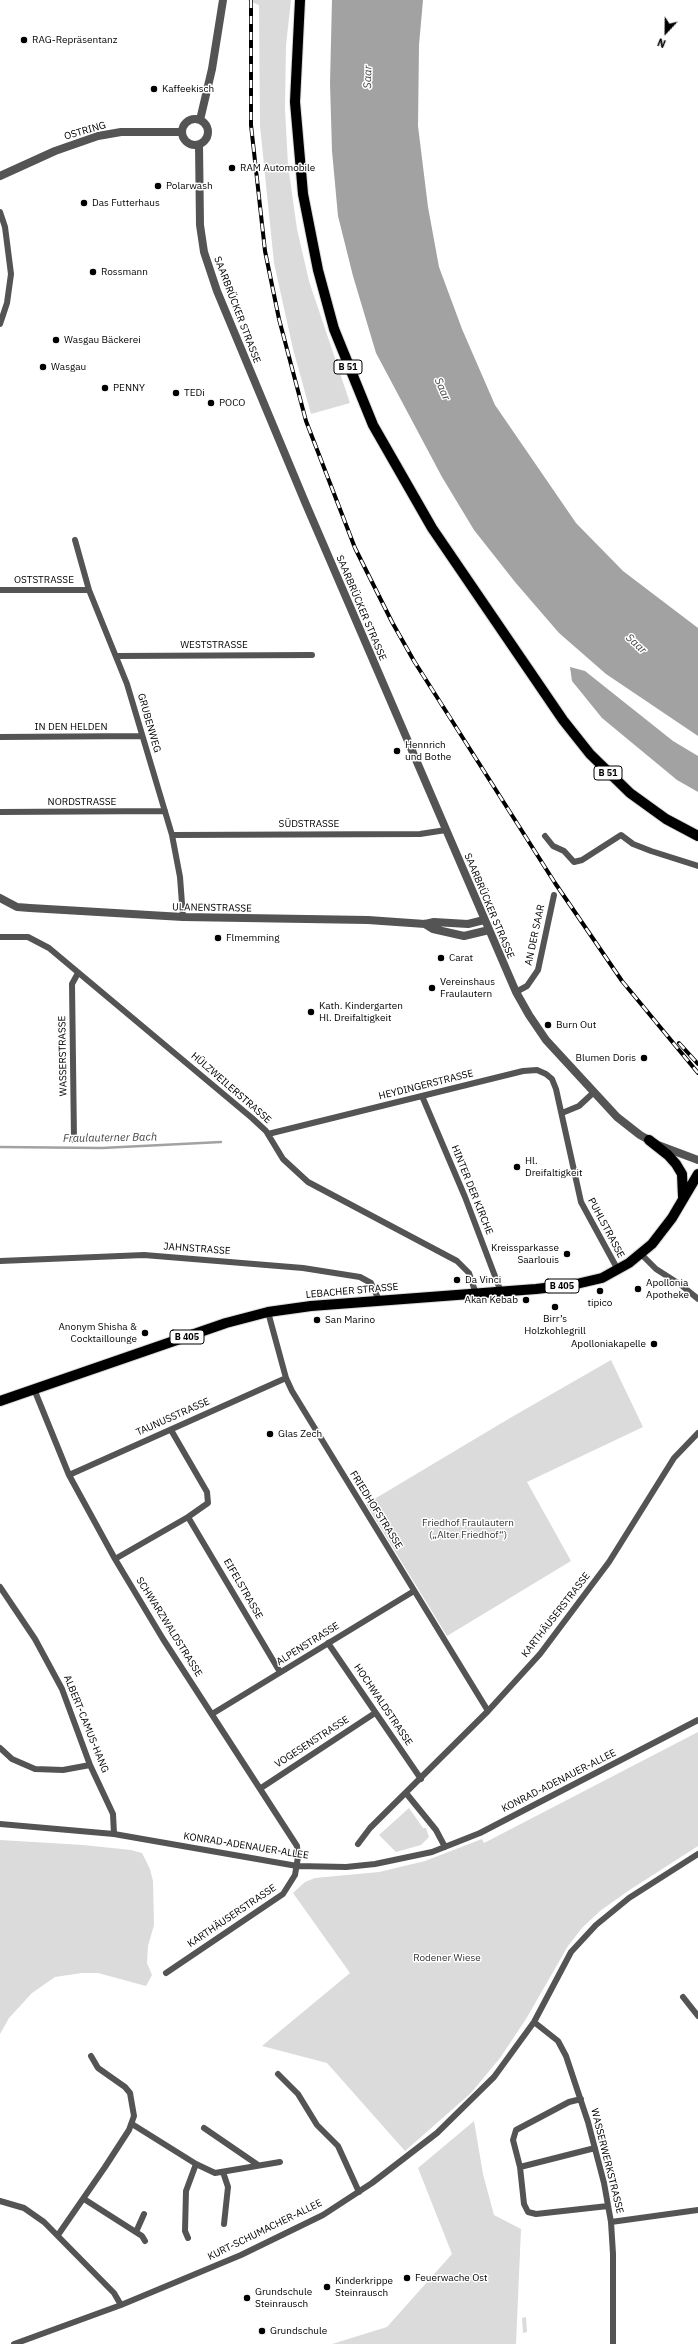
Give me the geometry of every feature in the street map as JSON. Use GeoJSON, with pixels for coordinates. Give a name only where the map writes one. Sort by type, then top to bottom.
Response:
{"type":"FeatureCollection","features":[{"type":"Feature","properties":{"kind":"main road","name":"B 51"},"geometry":{"type":"LineString","coordinates":[[300,0],[295,70],[295,102],[303,194],[318,270],[332,321],[373,425],[432,528],[563,720],[590,754],[630,793],[666,819],[698,836]]}},
{"type":"Feature","properties":{"kind":"main road"},"geometry":{"type":"LineString","coordinates":[[649,1140],[668,1155],[682,1174],[684,1191],[683,1200]]}},
{"type":"Feature","properties":{"kind":"main road","name":"B 405"},"geometry":{"type":"LineString","coordinates":[[641,1254],[661,1233],[698,1174]]}},
{"type":"Feature","properties":{"kind":"main road","name":"LEBACHER STRASSE"},"geometry":{"type":"LineString","coordinates":[[0,1401],[226,1323],[268,1312],[379,1300],[476,1294],[572,1285],[602,1278],[618,1270],[641,1254]]}},
{"type":"Feature","properties":{"kind":"street"},"geometry":{"type":"LineString","coordinates":[[200,120],[207,95],[222,0]]}},
{"type":"Feature","properties":{"kind":"street"},"geometry":{"type":"LineString","coordinates":[[200,120],[206,125],[208,134],[205,141],[199,145],[187,143],[182,132],[188,121],[200,120]]}},
{"type":"Feature","properties":{"kind":"street","name":"OSTRING"},"geometry":{"type":"LineString","coordinates":[[0,176],[55,151],[98,136],[121,132],[182,132]]}},
{"type":"Feature","properties":{"kind":"street","name":"SAARBRÜCKER STRASSE"},"geometry":{"type":"LineString","coordinates":[[199,145],[200,225],[210,273],[239,348],[488,930],[516,992],[538,1030],[593,1093],[617,1117],[649,1140],[698,1160]]}},
{"type":"Feature","properties":{"kind":"street"},"geometry":{"type":"LineString","coordinates":[[0,212],[5,228],[4,236],[10,259],[10,282],[7,303],[0,324]]}},
{"type":"Feature","properties":{"kind":"street"},"geometry":{"type":"LineString","coordinates":[[0,231],[4,236]]}},
{"type":"Feature","properties":{"kind":"street","name":"GRUBENWEG"},"geometry":{"type":"LineString","coordinates":[[74,540],[89,590],[116,656],[172,834],[180,878],[183,917]]}},
{"type":"Feature","properties":{"kind":"street","name":"OSTSTRASSE"},"geometry":{"type":"LineString","coordinates":[[0,590],[89,590]]}},
{"type":"Feature","properties":{"kind":"street","name":"WESTSTRASSE"},"geometry":{"type":"LineString","coordinates":[[116,656],[312,655]]}},
{"type":"Feature","properties":{"kind":"street","name":"IN DEN HELDEN"},"geometry":{"type":"LineString","coordinates":[[0,737],[142,736]]}},
{"type":"Feature","properties":{"kind":"street","name":"NORDSTRASSE"},"geometry":{"type":"LineString","coordinates":[[0,812],[164,811]]}},
{"type":"Feature","properties":{"kind":"street","name":"SÜDSTRASSE"},"geometry":{"type":"LineString","coordinates":[[172,834],[420,834],[446,830]]}},
{"type":"Feature","properties":{"kind":"street"},"geometry":{"type":"LineString","coordinates":[[545,836],[552,846],[564,851],[574,862],[582,860],[621,835],[639,846],[698,866]]}},
{"type":"Feature","properties":{"kind":"street","name":"AN DER SAAR"},"geometry":{"type":"LineString","coordinates":[[516,992],[527,986],[538,970],[554,895]]}},
{"type":"Feature","properties":{"kind":"street","name":"ULANENSTRASSE"},"geometry":{"type":"LineString","coordinates":[[0,898],[17,906],[30,908],[183,917],[375,920],[425,924],[434,922],[468,924],[484,920]]}},
{"type":"Feature","properties":{"kind":"street","name":"ULANENSTRASSE"},"geometry":{"type":"LineString","coordinates":[[425,924],[433,929],[464,936],[488,930]]}},
{"type":"Feature","properties":{"kind":"street","name":"HÜLZWEILERSTRASSE"},"geometry":{"type":"LineString","coordinates":[[0,937],[35,939],[252,1118],[268,1134],[283,1159],[319,1189],[457,1261],[469,1273],[476,1294]]}},
{"type":"Feature","properties":{"kind":"street","name":"WASSERSTRASSE"},"geometry":{"type":"LineString","coordinates":[[74,1140],[72,984],[78,973]]}},
{"type":"Feature","properties":{"kind":"street","name":"HEYDINGERSTRASSE"},"geometry":{"type":"LineString","coordinates":[[268,1134],[523,1071],[536,1070],[552,1079],[562,1113]]}},
{"type":"Feature","properties":{"kind":"street"},"geometry":{"type":"LineString","coordinates":[[562,1113],[579,1106],[593,1093]]}},
{"type":"Feature","properties":{"kind":"street","name":"HINTER DER KIRCHE"},"geometry":{"type":"LineString","coordinates":[[422,1096],[465,1197],[501,1292]]}},
{"type":"Feature","properties":{"kind":"street","name":"PUHLSTRASSE"},"geometry":{"type":"LineString","coordinates":[[562,1113],[581,1202],[618,1270]]}},
{"type":"Feature","properties":{"kind":"street"},"geometry":{"type":"LineString","coordinates":[[641,1254],[656,1270],[697,1296]]}},
{"type":"Feature","properties":{"kind":"street","name":"JAHNSTRASSE"},"geometry":{"type":"LineString","coordinates":[[0,1261],[144,1255],[296,1268],[360,1277],[371,1282],[379,1300]]}},
{"type":"Feature","properties":{"kind":"street","name":"FRIEDHOFSTRASSE"},"geometry":{"type":"LineString","coordinates":[[268,1312],[286,1378],[322,1443],[488,1711]]}},
{"type":"Feature","properties":{"kind":"street","name":"TAUNUSSTRASSE"},"geometry":{"type":"LineString","coordinates":[[69,1475],[286,1378]]}},
{"type":"Feature","properties":{"kind":"street","name":"SCHWARZWALDSTRASSE"},"geometry":{"type":"LineString","coordinates":[[34,1389],[69,1475],[115,1559],[212,1714],[294,1839],[298,1852],[297,1866]]}},
{"type":"Feature","properties":{"kind":"street"},"geometry":{"type":"LineString","coordinates":[[115,1559],[206,1506],[209,1499],[208,1492],[171,1430]]}},
{"type":"Feature","properties":{"kind":"street","name":"KARTHÄUSERSTRASSE"},"geometry":{"type":"LineString","coordinates":[[358,1844],[370,1828],[488,1711],[540,1654],[580,1603],[609,1562],[674,1458],[698,1433]]}},
{"type":"Feature","properties":{"kind":"street","name":"EIFELSTRASSE"},"geometry":{"type":"LineString","coordinates":[[188,1517],[280,1672]]}},
{"type":"Feature","properties":{"kind":"street","name":"ALBERT-CAMUS-HANG"},"geometry":{"type":"LineString","coordinates":[[0,1587],[29,1629],[54,1674],[76,1721],[90,1765],[113,1814],[114,1834]]}},
{"type":"Feature","properties":{"kind":"street","name":"ALPENSTRASSE"},"geometry":{"type":"LineString","coordinates":[[212,1714],[414,1591]]}},
{"type":"Feature","properties":{"kind":"street","name":"HOCHWALDSTRASSE"},"geometry":{"type":"LineString","coordinates":[[328,1643],[421,1779]]}},
{"type":"Feature","properties":{"kind":"street","name":"VOGESENSTRASSE"},"geometry":{"type":"LineString","coordinates":[[261,1788],[375,1713]]}},
{"type":"Feature","properties":{"kind":"street","name":"KONRAD-ADENAUER-ALLEE"},"geometry":{"type":"LineString","coordinates":[[0,1824],[114,1834],[297,1866],[346,1867],[375,1864],[402,1859],[445,1847],[480,1833],[698,1720]]}},
{"type":"Feature","properties":{"kind":"street"},"geometry":{"type":"LineString","coordinates":[[0,1748],[12,1759],[35,1769],[62,1770],[90,1765]]}},
{"type":"Feature","properties":{"kind":"street"},"geometry":{"type":"LineString","coordinates":[[406,1793],[436,1830],[445,1847]]}},
{"type":"Feature","properties":{"kind":"street","name":"KURT-SCHUMACHER-ALLEE"},"geometry":{"type":"LineString","coordinates":[[14,2344],[121,2304],[271,2241],[322,2215],[359,2192],[437,2133],[494,2076],[534,2022],[564,1964],[581,1940],[629,1898],[698,1854]]}},
{"type":"Feature","properties":{"kind":"street","name":"KARTHÄUSERSTRASSE"},"geometry":{"type":"LineString","coordinates":[[166,1973],[283,1894],[292,1882],[297,1866]]}},
{"type":"Feature","properties":{"kind":"street"},"geometry":{"type":"LineString","coordinates":[[683,1998],[698,2016]]}},
{"type":"Feature","properties":{"kind":"street","name":"WASSERWERKSTRASSE"},"geometry":{"type":"LineString","coordinates":[[534,2022],[561,2046],[581,2099],[595,2148],[611,2222],[614,2285],[613,2344]]}},
{"type":"Feature","properties":{"kind":"street"},"geometry":{"type":"LineString","coordinates":[[58,2235],[84,2199],[132,2124],[134,2109],[130,2094],[125,2088],[98,2068],[91,2056]]}},
{"type":"Feature","properties":{"kind":"street"},"geometry":{"type":"LineString","coordinates":[[278,2074],[298,2094],[317,2125],[338,2146],[359,2192]]}},
{"type":"Feature","properties":{"kind":"street"},"geometry":{"type":"LineString","coordinates":[[581,2099],[569,2102],[516,2130],[513,2140],[520,2167],[524,2204],[528,2212],[536,2214],[608,2206]]}},
{"type":"Feature","properties":{"kind":"street"},"geometry":{"type":"LineString","coordinates":[[132,2124],[196,2164],[215,2173],[280,2162]]}},
{"type":"Feature","properties":{"kind":"street"},"geometry":{"type":"LineString","coordinates":[[204,2128],[258,2165]]}},
{"type":"Feature","properties":{"kind":"street"},"geometry":{"type":"LineString","coordinates":[[520,2167],[595,2148]]}},
{"type":"Feature","properties":{"kind":"street"},"geometry":{"type":"LineString","coordinates":[[188,2238],[185,2231],[186,2191],[196,2164]]}},
{"type":"Feature","properties":{"kind":"street"},"geometry":{"type":"LineString","coordinates":[[223,2172],[228,2186],[224,2224]]}},
{"type":"Feature","properties":{"kind":"street"},"geometry":{"type":"LineString","coordinates":[[84,2199],[136,2232],[145,2241]]}},
{"type":"Feature","properties":{"kind":"street"},"geometry":{"type":"LineString","coordinates":[[0,2202],[24,2208],[58,2235],[114,2293],[121,2304]]}},
{"type":"Feature","properties":{"kind":"street"},"geometry":{"type":"LineString","coordinates":[[611,2222],[698,2210]]}},
{"type":"Feature","properties":{"kind":"street"},"geometry":{"type":"LineString","coordinates":[[136,2232],[144,2214]]}},
{"type":"Feature","properties":{"kind":"green space"},"geometry":{"type":"Polygon","coordinates":[[[247,0],[291,0],[286,45],[285,109],[288,165],[297,229],[309,281],[350,403],[311,414],[293,349],[274,263],[260,126],[259,5],[247,0]]]}},
{"type":"Feature","properties":{"kind":"green space","name":"Friedhof Fraulautern („Alter Friedhof“)"},"geometry":{"type":"Polygon","coordinates":[[[611,1360],[643,1427],[527,1482],[571,1561],[447,1636],[366,1504],[611,1360]]]}},
{"type":"Feature","properties":{"kind":"green space","name":"Rodener Wiese"},"geometry":{"type":"Polygon","coordinates":[[[698,1732],[698,1846],[628,1891],[600,1911],[582,1928],[568,1946],[526,2019],[500,2058],[471,2093],[405,2151],[327,2063],[262,2046],[350,1973],[293,1893],[305,1882],[315,1878],[379,1872],[425,1861],[482,1839],[484,1843],[698,1732]]]}},
{"type":"Feature","properties":{"kind":"green space"},"geometry":{"type":"Polygon","coordinates":[[[409,1808],[423,1828],[426,1828],[429,1837],[421,1845],[396,1852],[379,1835],[409,1808]]]}},
{"type":"Feature","properties":{"kind":"green space"},"geometry":{"type":"Polygon","coordinates":[[[0,1840],[83,1845],[131,1850],[142,1853],[150,1869],[153,1881],[154,1925],[148,1946],[147,1963],[152,1975],[146,1986],[98,1973],[82,1973],[55,1977],[32,1993],[9,2018],[0,2034],[0,1840]]]}},
{"type":"Feature","properties":{"kind":"green space"},"geometry":{"type":"Polygon","coordinates":[[[474,2121],[483,2174],[494,2215],[521,2229],[516,2344],[332,2344],[387,2327],[452,2254],[418,2168],[474,2121]]]}},
{"type":"Feature","properties":{"kind":"green space"},"geometry":{"type":"Polygon","coordinates":[[[526,2317],[527,2332],[523,2333],[522,2318],[526,2317]]]}},
{"type":"Feature","properties":{"kind":"water","name":"Saar"},"geometry":{"type":"Polygon","coordinates":[[[332,0],[423,0],[419,45],[418,126],[428,207],[439,267],[462,329],[495,405],[576,523],[623,571],[698,628],[698,736],[606,674],[559,633],[515,582],[474,530],[442,477],[376,353],[353,276],[338,216],[332,151],[330,83],[332,0]]]}},
{"type":"Feature","properties":{"kind":"water"},"geometry":{"type":"Polygon","coordinates":[[[570,667],[585,671],[673,741],[698,756],[698,792],[677,780],[602,718],[572,681],[570,667]]]}},
{"type":"Feature","properties":{"kind":"waterway","name":"Fraulauterner Bach"},"geometry":{"type":"LineString","coordinates":[[0,1147],[102,1148],[221,1142]]}},
{"type":"Feature","properties":{"kind":"railway"},"geometry":{"type":"LineString","coordinates":[[251,0],[251,125],[265,251],[279,319],[306,421],[355,548],[392,622],[414,661],[555,883],[622,981],[698,1073]]}},
{"type":"Feature","properties":{"kind":"railway"},"geometry":{"type":"LineString","coordinates":[[679,1043],[698,1064]]}},
{"type":"Feature","properties":{"kind":"place","name":"RAG-Repräsentanz"},"geometry":{"type":"Point","coordinates":[24,40]}},
{"type":"Feature","properties":{"kind":"place","name":"Kaffeekisch"},"geometry":{"type":"Point","coordinates":[154,89]}},
{"type":"Feature","properties":{"kind":"place","name":"RAM Automobile"},"geometry":{"type":"Point","coordinates":[232,168]}},
{"type":"Feature","properties":{"kind":"place","name":"Polarwash"},"geometry":{"type":"Point","coordinates":[158,186]}},
{"type":"Feature","properties":{"kind":"place","name":"Das Futterhaus"},"geometry":{"type":"Point","coordinates":[84,203]}},
{"type":"Feature","properties":{"kind":"place","name":"Rossmann"},"geometry":{"type":"Point","coordinates":[93,272]}},
{"type":"Feature","properties":{"kind":"place","name":"Wasgau Bäckerei"},"geometry":{"type":"Point","coordinates":[56,340]}},
{"type":"Feature","properties":{"kind":"place","name":"Wasgau"},"geometry":{"type":"Point","coordinates":[43,367]}},
{"type":"Feature","properties":{"kind":"place","name":"PENNY"},"geometry":{"type":"Point","coordinates":[105,388]}},
{"type":"Feature","properties":{"kind":"place","name":"TEDi"},"geometry":{"type":"Point","coordinates":[176,393]}},
{"type":"Feature","properties":{"kind":"place","name":"POCO"},"geometry":{"type":"Point","coordinates":[211,403]}},
{"type":"Feature","properties":{"kind":"place","name":"Hennrich und Bothe"},"geometry":{"type":"Point","coordinates":[397,751]}},
{"type":"Feature","properties":{"kind":"place","name":"Flmemming"},"geometry":{"type":"Point","coordinates":[218,938]}},
{"type":"Feature","properties":{"kind":"place","name":"Carat"},"geometry":{"type":"Point","coordinates":[441,958]}},
{"type":"Feature","properties":{"kind":"place","name":"Vereinshaus Fraulautern"},"geometry":{"type":"Point","coordinates":[432,988]}},
{"type":"Feature","properties":{"kind":"place","name":"Kath. Kindergarten Hl. Dreifaltigkeit"},"geometry":{"type":"Point","coordinates":[311,1012]}},
{"type":"Feature","properties":{"kind":"place","name":"Burn Out"},"geometry":{"type":"Point","coordinates":[548,1025]}},
{"type":"Feature","properties":{"kind":"place","name":"Blumen Doris"},"geometry":{"type":"Point","coordinates":[644,1058]}},
{"type":"Feature","properties":{"kind":"place","name":"Hl. Dreifaltigkeit"},"geometry":{"type":"Point","coordinates":[517,1167]}},
{"type":"Feature","properties":{"kind":"place","name":"Kreissparkasse Saarlouis"},"geometry":{"type":"Point","coordinates":[567,1254]}},
{"type":"Feature","properties":{"kind":"place","name":"Da Vinci"},"geometry":{"type":"Point","coordinates":[457,1280]}},
{"type":"Feature","properties":{"kind":"place","name":"Apollonia Apotheke"},"geometry":{"type":"Point","coordinates":[638,1289]}},
{"type":"Feature","properties":{"kind":"place","name":"tipico"},"geometry":{"type":"Point","coordinates":[600,1291]}},
{"type":"Feature","properties":{"kind":"place","name":"Akan Kebab"},"geometry":{"type":"Point","coordinates":[526,1300]}},
{"type":"Feature","properties":{"kind":"place","name":"Birr’s Holzkohlegrill"},"geometry":{"type":"Point","coordinates":[555,1307]}},
{"type":"Feature","properties":{"kind":"place","name":"San Marino"},"geometry":{"type":"Point","coordinates":[317,1320]}},
{"type":"Feature","properties":{"kind":"place","name":"Anonym Shisha & Cocktaillounge"},"geometry":{"type":"Point","coordinates":[145,1333]}},
{"type":"Feature","properties":{"kind":"place","name":"Apolloniakapelle"},"geometry":{"type":"Point","coordinates":[654,1344]}},
{"type":"Feature","properties":{"kind":"place","name":"Glas Zech"},"geometry":{"type":"Point","coordinates":[270,1434]}},
{"type":"Feature","properties":{"kind":"place","name":"Feuerwache Ost"},"geometry":{"type":"Point","coordinates":[407,2278]}},
{"type":"Feature","properties":{"kind":"place","name":"Kinderkrippe Steinrausch"},"geometry":{"type":"Point","coordinates":[327,2287]}},
{"type":"Feature","properties":{"kind":"place","name":"Grundschule Steinrausch"},"geometry":{"type":"Point","coordinates":[247,2298]}},
{"type":"Feature","properties":{"kind":"place","name":"Grundschule"},"geometry":{"type":"Point","coordinates":[262,2331]}}]}
